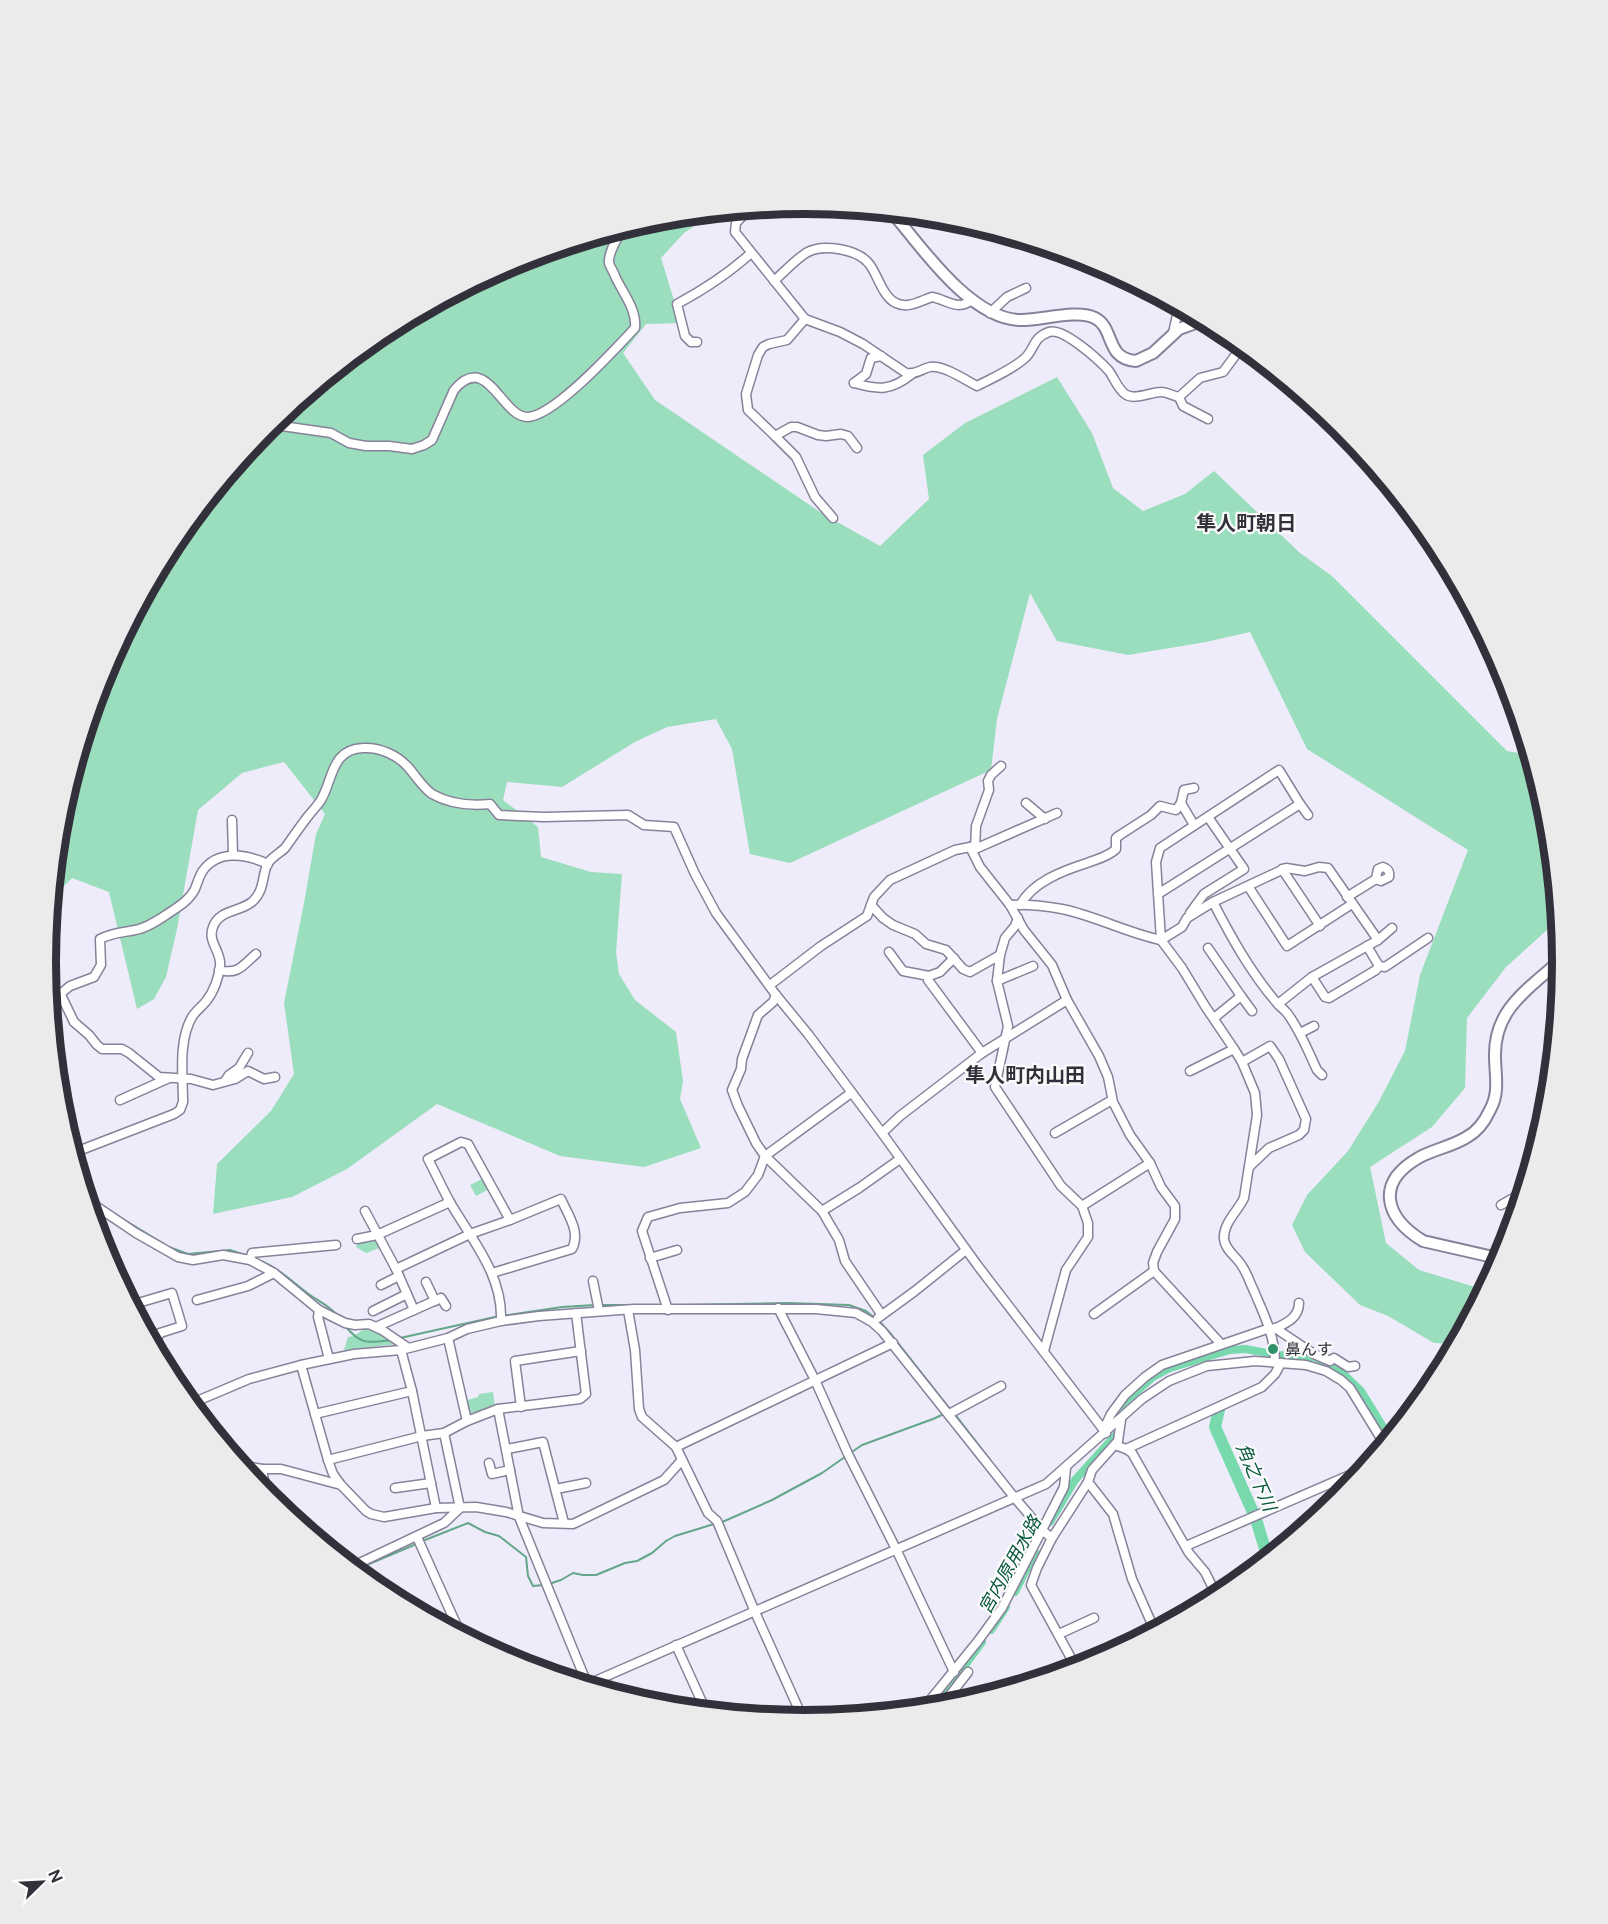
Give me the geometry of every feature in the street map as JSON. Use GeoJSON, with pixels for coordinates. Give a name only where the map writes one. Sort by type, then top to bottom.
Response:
{"type":"FeatureCollection","features":[{"type":"Feature","properties":{"kind":"main road"},"geometry":{"type":"LineString","coordinates":[[898,220],[939,269],[990,314],[1008,320],[1021,321],[1079,314],[1093,316],[1104,326],[1115,351],[1131,361],[1142,359],[1153,353],[1173,333],[1194,324]]}},
{"type":"Feature","properties":{"kind":"main road"},"geometry":{"type":"LineString","coordinates":[[1492,1257],[1424,1241],[1414,1235],[1392,1212],[1390,1197],[1392,1185],[1399,1174],[1410,1164],[1421,1157],[1465,1139],[1482,1124],[1492,1108],[1497,1092],[1495,1045],[1499,1024],[1506,1011],[1552,968]]}},
{"type":"Feature","properties":{"kind":"street"},"geometry":{"type":"LineString","coordinates":[[743,216],[734,227],[735,232],[805,319],[840,332],[899,369],[912,374]]}},
{"type":"Feature","properties":{"kind":"street"},"geometry":{"type":"LineString","coordinates":[[282,426],[332,433],[349,444],[412,449],[432,440],[454,390],[460,383],[480,378],[489,383],[518,414],[525,417],[542,413],[603,363],[635,328],[635,316],[609,263],[619,237]]}},
{"type":"Feature","properties":{"kind":"street"},"geometry":{"type":"LineString","coordinates":[[774,281],[807,252],[816,249],[842,249],[860,255],[869,263],[887,294],[898,304],[908,306],[932,297],[958,306],[966,305],[973,299]]}},
{"type":"Feature","properties":{"kind":"street"},"geometry":{"type":"LineString","coordinates":[[697,342],[691,342],[685,336],[677,304],[707,288],[751,253]]}},
{"type":"Feature","properties":{"kind":"street"},"geometry":{"type":"LineString","coordinates":[[990,314],[1007,297],[1026,288]]}},
{"type":"Feature","properties":{"kind":"street"},"geometry":{"type":"LineString","coordinates":[[1173,333],[1177,314]]}},
{"type":"Feature","properties":{"kind":"street"},"geometry":{"type":"LineString","coordinates":[[805,319],[787,340],[763,347],[758,355],[746,394],[748,410],[796,457],[815,497],[832,518]]}},
{"type":"Feature","properties":{"kind":"street"},"geometry":{"type":"LineString","coordinates":[[881,356],[872,358],[866,374],[854,383],[885,389],[897,385],[912,374],[931,367],[950,372],[977,386],[1027,357],[1032,345],[1039,338],[1051,331],[1060,332],[1096,357],[1110,372],[1124,394],[1133,397],[1162,392],[1179,398],[1183,406],[1208,419]]}},
{"type":"Feature","properties":{"kind":"street"},"geometry":{"type":"LineString","coordinates":[[1179,398],[1200,378],[1223,372],[1238,352]]}},
{"type":"Feature","properties":{"kind":"street"},"geometry":{"type":"LineString","coordinates":[[775,436],[796,427],[826,436],[841,434],[848,436],[857,448]]}},
{"type":"Feature","properties":{"kind":"street"},"geometry":{"type":"LineString","coordinates":[[80,1150],[180,1110],[183,1102],[184,1039],[192,1017],[208,1000],[221,963],[211,941],[215,922],[223,915],[251,903],[258,895],[268,864],[284,849],[321,800],[332,770],[347,752],[362,747],[378,749],[395,755],[432,794],[474,806],[490,804],[499,815],[544,817],[628,815],[644,825],[674,827],[716,913],[882,1133],[966,1250],[1105,1431]]}},
{"type":"Feature","properties":{"kind":"street"},"geometry":{"type":"LineString","coordinates":[[1001,766],[988,781],[989,790],[976,826],[973,848],[980,867],[1015,905],[1024,930],[1052,964],[1067,1000],[1099,1056],[1108,1077],[1112,1100],[1130,1135],[1150,1163],[1161,1187],[1175,1206],[1175,1219],[1157,1252],[1153,1263],[1154,1270],[1221,1344]]}},
{"type":"Feature","properties":{"kind":"street"},"geometry":{"type":"LineString","coordinates":[[1126,1449],[1262,1387],[1275,1374],[1278,1362],[1272,1329],[1243,1266],[1228,1249],[1224,1240],[1226,1226],[1244,1198],[1257,1102],[1242,1062],[1182,968],[1161,940],[1156,862],[1160,848],[1279,770],[1308,815]]}},
{"type":"Feature","properties":{"kind":"street"},"geometry":{"type":"LineString","coordinates":[[1015,905],[1041,883],[1110,855],[1116,849],[1116,838],[1151,815],[1160,806],[1176,810],[1185,790],[1194,788]]}},
{"type":"Feature","properties":{"kind":"street"},"geometry":{"type":"LineString","coordinates":[[1026,802],[1045,819]]}},
{"type":"Feature","properties":{"kind":"street"},"geometry":{"type":"LineString","coordinates":[[1181,803],[1194,825]]}},
{"type":"Feature","properties":{"kind":"street"},"geometry":{"type":"LineString","coordinates":[[1158,894],[1300,804]]}},
{"type":"Feature","properties":{"kind":"street"},"geometry":{"type":"LineString","coordinates":[[770,986],[820,946],[867,916],[874,897],[890,880],[955,850],[973,848],[1057,813]]}},
{"type":"Feature","properties":{"kind":"street"},"geometry":{"type":"LineString","coordinates":[[1015,905],[1062,909],[1142,936],[1161,940],[1182,927],[1204,894],[1244,869],[1208,817]]}},
{"type":"Feature","properties":{"kind":"street"},"geometry":{"type":"LineString","coordinates":[[232,820],[233,855]]}},
{"type":"Feature","properties":{"kind":"street"},"geometry":{"type":"LineString","coordinates":[[57,996],[70,986],[94,977],[101,964],[100,939],[113,933],[139,929],[185,903],[194,891],[202,872],[215,858],[233,855],[253,857],[268,864]]}},
{"type":"Feature","properties":{"kind":"street"},"geometry":{"type":"LineString","coordinates":[[1187,918],[1213,902],[1282,869],[1328,868],[1378,940]]}},
{"type":"Feature","properties":{"kind":"street"},"geometry":{"type":"LineString","coordinates":[[1282,869],[1320,926]]}},
{"type":"Feature","properties":{"kind":"street"},"geometry":{"type":"LineString","coordinates":[[1248,886],[1287,946],[1320,926],[1376,879]]}},
{"type":"Feature","properties":{"kind":"street"},"geometry":{"type":"LineString","coordinates":[[1213,902],[1246,960],[1278,1004],[1287,1012],[1300,1033],[1317,1070],[1322,1075]]}},
{"type":"Feature","properties":{"kind":"street"},"geometry":{"type":"LineString","coordinates":[[871,905],[893,925],[915,934],[926,944],[946,950],[963,969],[970,972],[1000,955]]}},
{"type":"Feature","properties":{"kind":"street"},"geometry":{"type":"LineString","coordinates":[[1018,918],[1015,926],[1005,938],[1000,955],[997,981],[1008,1026],[995,1087],[1061,1186],[1082,1206],[1088,1223],[1088,1237],[1066,1269],[1044,1351]]}},
{"type":"Feature","properties":{"kind":"street"},"geometry":{"type":"LineString","coordinates":[[1278,1004],[1312,978],[1378,940],[1392,928]]}},
{"type":"Feature","properties":{"kind":"street"},"geometry":{"type":"LineString","coordinates":[[1312,978],[1325,997],[1329,998],[1428,938]]}},
{"type":"Feature","properties":{"kind":"street"},"geometry":{"type":"LineString","coordinates":[[1367,946],[1379,966]]}},
{"type":"Feature","properties":{"kind":"street"},"geometry":{"type":"LineString","coordinates":[[1208,948],[1252,1011]]}},
{"type":"Feature","properties":{"kind":"street"},"geometry":{"type":"LineString","coordinates":[[889,952],[903,970],[928,976],[940,972],[954,958]]}},
{"type":"Feature","properties":{"kind":"street"},"geometry":{"type":"LineString","coordinates":[[219,970],[229,973],[237,972],[256,954]]}},
{"type":"Feature","properties":{"kind":"street"},"geometry":{"type":"LineString","coordinates":[[997,981],[1033,966]]}},
{"type":"Feature","properties":{"kind":"street"},"geometry":{"type":"LineString","coordinates":[[928,976],[928,980],[982,1053]]}},
{"type":"Feature","properties":{"kind":"street"},"geometry":{"type":"LineString","coordinates":[[60,993],[74,1022],[97,1045],[108,1050],[122,1049],[159,1077],[213,1085],[235,1079],[248,1071],[264,1079],[275,1077]]}},
{"type":"Feature","properties":{"kind":"street"},"geometry":{"type":"LineString","coordinates":[[776,995],[773,1002],[758,1015],[732,1090],[746,1125],[765,1156],[822,1211],[839,1240],[845,1261],[882,1314]]}},
{"type":"Feature","properties":{"kind":"street"},"geometry":{"type":"LineString","coordinates":[[1214,1018],[1241,996]]}},
{"type":"Feature","properties":{"kind":"street"},"geometry":{"type":"LineString","coordinates":[[882,1133],[900,1116],[982,1053],[1067,1000]]}},
{"type":"Feature","properties":{"kind":"street"},"geometry":{"type":"LineString","coordinates":[[1300,1033],[1314,1026]]}},
{"type":"Feature","properties":{"kind":"street"},"geometry":{"type":"LineString","coordinates":[[1242,1062],[1270,1046],[1287,1075],[1306,1119],[1304,1130],[1299,1135],[1269,1148],[1249,1167]]}},
{"type":"Feature","properties":{"kind":"street"},"geometry":{"type":"LineString","coordinates":[[1190,1071],[1234,1049]]}},
{"type":"Feature","properties":{"kind":"street"},"geometry":{"type":"LineString","coordinates":[[225,1081],[239,1068],[248,1053]]}},
{"type":"Feature","properties":{"kind":"street"},"geometry":{"type":"LineString","coordinates":[[120,1100],[169,1078]]}},
{"type":"Feature","properties":{"kind":"street"},"geometry":{"type":"LineString","coordinates":[[667,1305],[642,1231],[648,1217],[680,1208],[728,1203],[745,1192],[758,1175],[765,1156],[850,1093]]}},
{"type":"Feature","properties":{"kind":"street"},"geometry":{"type":"LineString","coordinates":[[1056,1133],[1112,1100]]}},
{"type":"Feature","properties":{"kind":"street"},"geometry":{"type":"LineString","coordinates":[[501,1321],[502,1311],[492,1273],[450,1202],[428,1159],[461,1142],[468,1144],[510,1220]]}},
{"type":"Feature","properties":{"kind":"street"},"geometry":{"type":"LineString","coordinates":[[822,1211],[900,1159]]}},
{"type":"Feature","properties":{"kind":"street"},"geometry":{"type":"LineString","coordinates":[[1082,1206],[1150,1163]]}},
{"type":"Feature","properties":{"kind":"street"},"geometry":{"type":"LineString","coordinates":[[1501,1205],[1515,1197]]}},
{"type":"Feature","properties":{"kind":"street"},"geometry":{"type":"LineString","coordinates":[[381,1285],[397,1273],[470,1234],[561,1199],[576,1232],[576,1241],[572,1249],[492,1273]]}},
{"type":"Feature","properties":{"kind":"street"},"geometry":{"type":"LineString","coordinates":[[357,1239],[377,1235],[450,1202]]}},
{"type":"Feature","properties":{"kind":"street"},"geometry":{"type":"LineString","coordinates":[[96,1206],[129,1229],[178,1257],[193,1260],[223,1255],[250,1260],[274,1273],[319,1310],[345,1323],[369,1324],[376,1327],[404,1349],[436,1508]]}},
{"type":"Feature","properties":{"kind":"street"},"geometry":{"type":"LineString","coordinates":[[365,1211],[414,1310]]}},
{"type":"Feature","properties":{"kind":"street"},"geometry":{"type":"LineString","coordinates":[[250,1260],[252,1253],[336,1245]]}},
{"type":"Feature","properties":{"kind":"street"},"geometry":{"type":"LineString","coordinates":[[650,1258],[677,1250]]}},
{"type":"Feature","properties":{"kind":"street"},"geometry":{"type":"LineString","coordinates":[[872,1322],[966,1250]]}},
{"type":"Feature","properties":{"kind":"street"},"geometry":{"type":"LineString","coordinates":[[1094,1314],[1154,1270]]}},
{"type":"Feature","properties":{"kind":"street"},"geometry":{"type":"LineString","coordinates":[[197,1300],[248,1286],[274,1273]]}},
{"type":"Feature","properties":{"kind":"street"},"geometry":{"type":"LineString","coordinates":[[593,1281],[599,1307]]}},
{"type":"Feature","properties":{"kind":"street"},"geometry":{"type":"LineString","coordinates":[[426,1282],[435,1301]]}},
{"type":"Feature","properties":{"kind":"street"},"geometry":{"type":"LineString","coordinates":[[138,1303],[172,1293],[182,1326],[160,1333],[157,1338]]}},
{"type":"Feature","properties":{"kind":"street"},"geometry":{"type":"LineString","coordinates":[[373,1311],[407,1294]]}},
{"type":"Feature","properties":{"kind":"street"},"geometry":{"type":"LineString","coordinates":[[376,1327],[441,1298],[446,1306]]}},
{"type":"Feature","properties":{"kind":"street"},"geometry":{"type":"LineString","coordinates":[[1105,1431],[1111,1414],[1125,1395],[1162,1365],[1272,1329],[1294,1317],[1299,1309],[1299,1303]]}},
{"type":"Feature","properties":{"kind":"street"},"geometry":{"type":"LineString","coordinates":[[198,1401],[249,1378],[301,1365],[354,1354],[404,1349],[501,1321],[576,1313],[599,1307],[628,1310],[667,1305],[847,1310],[872,1322],[893,1343],[950,1412],[1014,1497],[1045,1527],[1052,1538]]}},
{"type":"Feature","properties":{"kind":"street"},"geometry":{"type":"LineString","coordinates":[[778,1308],[815,1380],[954,1671]]}},
{"type":"Feature","properties":{"kind":"street"},"geometry":{"type":"LineString","coordinates":[[319,1310],[318,1317],[329,1359]]}},
{"type":"Feature","properties":{"kind":"street"},"geometry":{"type":"LineString","coordinates":[[628,1310],[635,1350],[639,1409],[642,1418],[676,1447],[708,1513],[718,1525],[799,1711]]}},
{"type":"Feature","properties":{"kind":"street"},"geometry":{"type":"LineString","coordinates":[[328,1460],[422,1436],[444,1433],[498,1409],[580,1399],[586,1394],[576,1313]]}},
{"type":"Feature","properties":{"kind":"street"},"geometry":{"type":"LineString","coordinates":[[1272,1329],[1314,1354],[1350,1388],[1381,1439]]}},
{"type":"Feature","properties":{"kind":"street"},"geometry":{"type":"LineString","coordinates":[[448,1338],[467,1421]]}},
{"type":"Feature","properties":{"kind":"street"},"geometry":{"type":"LineString","coordinates":[[676,1447],[893,1343]]}},
{"type":"Feature","properties":{"kind":"street"},"geometry":{"type":"LineString","coordinates":[[521,1407],[515,1361],[581,1351]]}},
{"type":"Feature","properties":{"kind":"street"},"geometry":{"type":"LineString","coordinates":[[1328,1366],[1334,1358],[1348,1367],[1354,1366]]}},
{"type":"Feature","properties":{"kind":"street"},"geometry":{"type":"LineString","coordinates":[[596,1681],[1046,1484],[1142,1400],[1191,1371],[1207,1366],[1255,1360],[1328,1366]]}},
{"type":"Feature","properties":{"kind":"street"},"geometry":{"type":"LineString","coordinates":[[301,1365],[333,1474],[371,1514],[384,1517],[436,1508],[460,1508],[494,1510],[543,1523],[573,1524],[664,1480],[682,1460]]}},
{"type":"Feature","properties":{"kind":"street"},"geometry":{"type":"LineString","coordinates":[[950,1412],[1001,1386]]}},
{"type":"Feature","properties":{"kind":"street"},"geometry":{"type":"LineString","coordinates":[[315,1414],[412,1391]]}},
{"type":"Feature","properties":{"kind":"street"},"geometry":{"type":"LineString","coordinates":[[498,1409],[519,1517],[584,1677]]}},
{"type":"Feature","properties":{"kind":"street"},"geometry":{"type":"LineString","coordinates":[[1073,1661],[1031,1585],[1052,1538],[1088,1482],[1092,1470],[1118,1441],[1121,1420]]}},
{"type":"Feature","properties":{"kind":"street"},"geometry":{"type":"LineString","coordinates":[[444,1433],[460,1508]]}},
{"type":"Feature","properties":{"kind":"street"},"geometry":{"type":"LineString","coordinates":[[507,1449],[543,1442],[564,1523]]}},
{"type":"Feature","properties":{"kind":"street"},"geometry":{"type":"LineString","coordinates":[[1115,1445],[1132,1453],[1158,1501],[1189,1553],[1205,1572],[1213,1589]]}},
{"type":"Feature","properties":{"kind":"street"},"geometry":{"type":"LineString","coordinates":[[489,1463],[492,1474],[510,1470]]}},
{"type":"Feature","properties":{"kind":"street"},"geometry":{"type":"LineString","coordinates":[[252,1468],[281,1469],[341,1485]]}},
{"type":"Feature","properties":{"kind":"street"},"geometry":{"type":"LineString","coordinates":[[931,1699],[1002,1608],[1064,1487],[1066,1468]]}},
{"type":"Feature","properties":{"kind":"street"},"geometry":{"type":"LineString","coordinates":[[262,1469],[264,1479]]}},
{"type":"Feature","properties":{"kind":"street"},"geometry":{"type":"LineString","coordinates":[[1186,1546],[1347,1476]]}},
{"type":"Feature","properties":{"kind":"street"},"geometry":{"type":"LineString","coordinates":[[1088,1482],[1113,1514],[1132,1579],[1152,1624]]}},
{"type":"Feature","properties":{"kind":"street"},"geometry":{"type":"LineString","coordinates":[[395,1488],[430,1483]]}},
{"type":"Feature","properties":{"kind":"street"},"geometry":{"type":"LineString","coordinates":[[556,1489],[586,1483]]}},
{"type":"Feature","properties":{"kind":"street"},"geometry":{"type":"LineString","coordinates":[[359,1563],[444,1523],[460,1508]]}},
{"type":"Feature","properties":{"kind":"street"},"geometry":{"type":"LineString","coordinates":[[417,1537],[456,1624]]}},
{"type":"Feature","properties":{"kind":"street"},"geometry":{"type":"LineString","coordinates":[[1059,1634],[1094,1618]]}},
{"type":"Feature","properties":{"kind":"street"},"geometry":{"type":"LineString","coordinates":[[676,1645],[702,1703]]}},
{"type":"Feature","properties":{"kind":"street"},"geometry":{"type":"LineString","coordinates":[[949,1696],[968,1672]]}},
{"type":"Feature","properties":{"kind":"green space"},"geometry":{"type":"Polygon","coordinates":[[[702,221],[684,233],[661,258],[681,323],[646,324],[623,353],[655,400],[823,514],[880,546],[929,499],[923,455],[965,423],[1057,377],[1092,433],[1113,488],[1143,511],[1185,494],[1214,471],[1300,553],[1332,576],[1507,751],[1523,754],[1538,816],[1546,864],[1551,923],[1547,930],[1506,967],[1467,1018],[1465,1088],[1432,1127],[1370,1167],[1386,1243],[1419,1270],[1477,1288],[1447,1344],[1434,1343],[1388,1316],[1360,1305],[1305,1252],[1292,1225],[1307,1195],[1348,1151],[1378,1103],[1405,1051],[1420,975],[1468,850],[1307,749],[1250,632],[1128,655],[1057,641],[1030,593],[997,719],[991,770],[790,863],[750,854],[732,749],[716,719],[667,727],[635,742],[562,787],[507,782],[503,800],[538,827],[541,857],[591,872],[622,874],[616,952],[619,974],[635,1000],[676,1032],[683,1081],[680,1099],[701,1148],[644,1167],[560,1156],[437,1104],[347,1169],[292,1197],[213,1214],[217,1164],[271,1111],[294,1074],[284,1003],[316,834],[325,814],[284,762],[242,773],[198,810],[166,977],[154,999],[137,1009],[109,892],[72,878],[59,891],[70,816],[81,768],[112,676],[156,588],[182,546],[241,468],[310,399],[348,368],[430,314],[518,270],[563,253],[610,239],[702,221]]]}},
{"type":"Feature","properties":{"kind":"green space"},"geometry":{"type":"Polygon","coordinates":[[[482,1179],[489,1189],[476,1196],[470,1185],[482,1179]]]}},
{"type":"Feature","properties":{"kind":"green space"},"geometry":{"type":"Polygon","coordinates":[[[375,1239],[379,1248],[366,1253],[356,1247],[359,1241],[375,1239]]]}},
{"type":"Feature","properties":{"kind":"green space"},"geometry":{"type":"Polygon","coordinates":[[[367,1327],[380,1331],[397,1344],[344,1350],[348,1337],[354,1336],[367,1327]]]}},
{"type":"Feature","properties":{"kind":"green space"},"geometry":{"type":"Polygon","coordinates":[[[493,1392],[495,1408],[466,1414],[464,1401],[478,1397],[479,1394],[493,1392]]]}},
{"type":"Feature","properties":{"kind":"waterway"},"geometry":{"type":"LineString","coordinates":[[118,1216],[164,1244]]}},
{"type":"Feature","properties":{"kind":"waterway"},"geometry":{"type":"LineString","coordinates":[[169,1247],[188,1254],[230,1250],[248,1256]]}},
{"type":"Feature","properties":{"kind":"waterway"},"geometry":{"type":"LineString","coordinates":[[253,1258],[276,1269],[337,1315]]}},
{"type":"Feature","properties":{"kind":"waterway"},"geometry":{"type":"LineString","coordinates":[[681,1305],[788,1303],[849,1305],[866,1311],[891,1334],[950,1409]]}},
{"type":"Feature","properties":{"kind":"waterway"},"geometry":{"type":"LineString","coordinates":[[400,1338],[495,1317],[562,1307],[595,1305]]}},
{"type":"Feature","properties":{"kind":"waterway"},"geometry":{"type":"LineString","coordinates":[[600,1305],[628,1305]]}},
{"type":"Feature","properties":{"kind":"waterway"},"geometry":{"type":"LineString","coordinates":[[346,1327],[361,1340],[376,1342],[391,1340]]}},
{"type":"Feature","properties":{"kind":"waterway","name":"宮内原用水路"},"geometry":{"type":"LineString","coordinates":[[1120,1406],[1153,1377],[1170,1368],[1230,1350],[1245,1349],[1279,1355],[1314,1357],[1339,1370],[1361,1391],[1386,1432]]}},
{"type":"Feature","properties":{"kind":"waterway","name":"角之下川"},"geometry":{"type":"LineString","coordinates":[[1219,1410],[1215,1427],[1256,1519],[1266,1551]]}},
{"type":"Feature","properties":{"kind":"waterway"},"geometry":{"type":"LineString","coordinates":[[720,1523],[772,1500],[822,1473],[862,1445],[946,1413]]}},
{"type":"Feature","properties":{"kind":"waterway"},"geometry":{"type":"LineString","coordinates":[[954,1413],[991,1461]]}},
{"type":"Feature","properties":{"kind":"waterway","name":"宮内原用水路"},"geometry":{"type":"LineString","coordinates":[[1050,1522],[1075,1480],[1115,1436]]}},
{"type":"Feature","properties":{"kind":"waterway"},"geometry":{"type":"LineString","coordinates":[[425,1540],[468,1523],[499,1536],[526,1557],[528,1576],[533,1586],[544,1585]]}},
{"type":"Feature","properties":{"kind":"waterway"},"geometry":{"type":"LineString","coordinates":[[549,1584],[573,1573],[596,1575],[625,1563],[637,1561],[675,1536],[714,1524]]}},
{"type":"Feature","properties":{"kind":"waterway"},"geometry":{"type":"LineString","coordinates":[[363,1567],[414,1545]]}},
{"type":"Feature","properties":{"kind":"waterway","name":"宮内原用水路"},"geometry":{"type":"LineString","coordinates":[[1015,1592],[1035,1552]]}},
{"type":"Feature","properties":{"kind":"waterway","name":"宮内原用水路"},"geometry":{"type":"LineString","coordinates":[[991,1630],[1006,1607]]}},
{"type":"Feature","properties":{"kind":"waterway","name":"宮内原用水路"},"geometry":{"type":"LineString","coordinates":[[942,1697],[982,1642]]}},
{"type":"Feature","properties":{"kind":"place","name":"鼻んす"},"geometry":{"type":"Point","coordinates":[1273,1349]}},
{"type":"Feature","properties":{"kind":"district","name":"隼人町朝日"},"geometry":{"type":"Point","coordinates":[1246,523]}},
{"type":"Feature","properties":{"kind":"district","name":"隼人町内山田"},"geometry":{"type":"Point","coordinates":[1025,1075]}}]}
